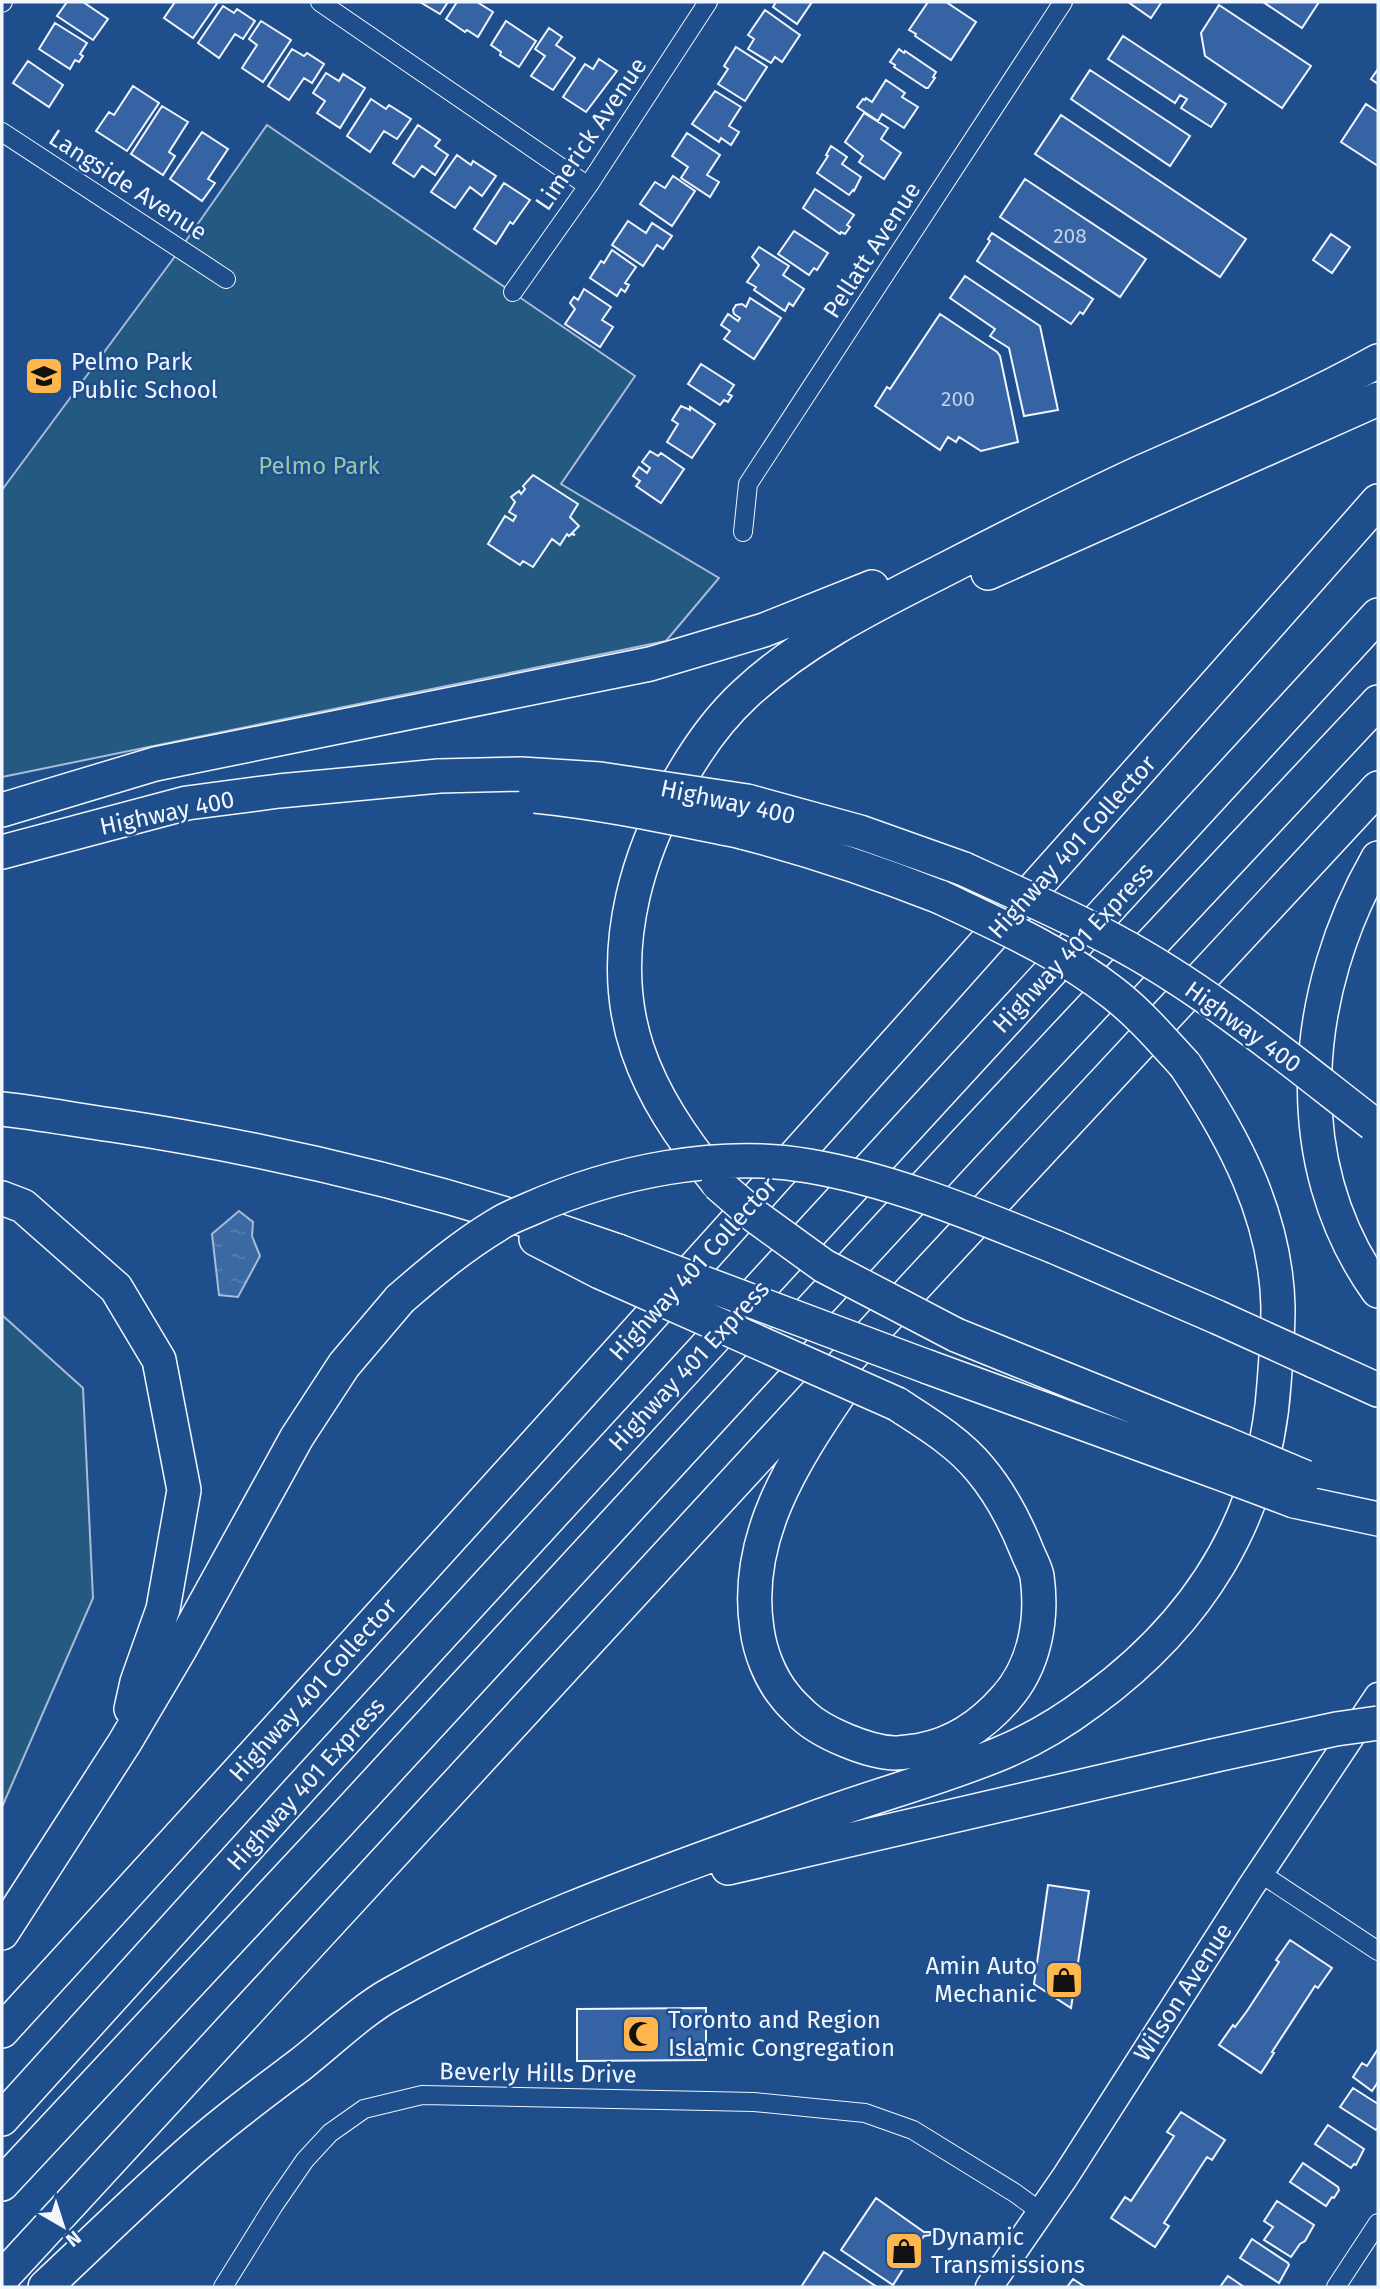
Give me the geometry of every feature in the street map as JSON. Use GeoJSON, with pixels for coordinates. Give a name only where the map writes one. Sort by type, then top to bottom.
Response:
{"type":"FeatureCollection","features":[{"type":"Feature","properties":{"kind":"highway"},"geometry":{"type":"LineString","coordinates":[[1378,361],[1276,412],[1117,484],[896,595],[811,643],[778,666],[744,695],[714,728],[684,774],[651,838],[638,872],[628,917],[623,961],[633,1038],[647,1077],[666,1114],[718,1184],[755,1216],[824,1266],[900,1308],[1219,1457],[1378,1520]]}},
{"type":"Feature","properties":{"kind":"highway"},"geometry":{"type":"LineString","coordinates":[[684,774],[728,734],[807,671],[841,648],[1020,557],[1182,488],[1378,399]]}},
{"type":"Feature","properties":{"kind":"highway","name":"Highway 401 Collector"},"geometry":{"type":"LineString","coordinates":[[2,2031],[966,967],[1378,501]]}},
{"type":"Feature","properties":{"kind":"highway"},"geometry":{"type":"LineString","coordinates":[[2,810],[155,764],[591,678],[713,647],[806,614],[1073,506]]}},
{"type":"Feature","properties":{"kind":"highway","name":"Highway 401 Express"},"geometry":{"type":"LineString","coordinates":[[2,2119],[301,1788],[1378,615]]}},
{"type":"Feature","properties":{"kind":"highway","name":"Highway 401 Express"},"geometry":{"type":"LineString","coordinates":[[2,2185],[964,1144],[1378,702]]}},
{"type":"Feature","properties":{"kind":"highway","name":"Highway 400"},"geometry":{"type":"LineString","coordinates":[[2,852],[187,803],[279,791],[440,783],[654,813],[745,817],[860,832],[964,869],[1115,940],[1248,1027],[1375,1127]]}},
{"type":"Feature","properties":{"kind":"highway"},"geometry":{"type":"LineString","coordinates":[[2,2278],[1378,788]]}},
{"type":"Feature","properties":{"kind":"highway"},"geometry":{"type":"LineString","coordinates":[[45,2287],[196,2146],[388,1995],[500,1939],[606,1896],[826,1813],[1001,1754],[1066,1719],[1121,1679],[1165,1637],[1199,1596],[1226,1555],[1244,1517],[1260,1469],[1272,1411],[1278,1305],[1270,1246],[1254,1188],[1224,1127],[1185,1065],[1136,1012],[1089,975],[1038,944],[940,897],[873,870],[810,849],[745,817]]}},
{"type":"Feature","properties":{"kind":"highway"},"geometry":{"type":"LineString","coordinates":[[1378,858],[1346,923],[1321,1006],[1315,1058],[1314,1108],[1322,1163],[1333,1200],[1368,1277],[1378,1291]]}},
{"type":"Feature","properties":{"kind":"highway"},"geometry":{"type":"LineString","coordinates":[[2,1110],[166,1133],[308,1161],[472,1205],[609,1261],[928,1367],[1219,1457]]}},
{"type":"Feature","properties":{"kind":"highway"},"geometry":{"type":"LineString","coordinates":[[2,1933],[125,1742],[180,1649],[297,1437],[344,1365],[400,1298],[448,1258],[499,1223],[555,1198],[661,1169],[714,1162],[763,1162],[807,1166],[872,1180],[933,1198],[1055,1247],[1378,1390]]}},
{"type":"Feature","properties":{"kind":"highway"},"geometry":{"type":"LineString","coordinates":[[2,1198],[23,1206],[116,1288],[159,1360],[184,1490],[163,1609],[137,1682],[125,1742]]}},
{"type":"Feature","properties":{"kind":"highway"},"geometry":{"type":"LineString","coordinates":[[609,1261],[897,1404],[942,1434],[980,1468],[1012,1514],[1036,1573],[1039,1615],[1032,1652],[1017,1686],[995,1711],[974,1728],[949,1741],[923,1749],[894,1753],[857,1745],[814,1725],[785,1696],[769,1670],[759,1643],[754,1589],[756,1561],[765,1529],[786,1481],[842,1390],[919,1282]]}},
{"type":"Feature","properties":{"kind":"highway"},"geometry":{"type":"LineString","coordinates":[[1299,1489],[1378,1514]]}},
{"type":"Feature","properties":{"kind":"highway"},"geometry":{"type":"LineString","coordinates":[[606,1896],[1212,1756],[1336,1729],[1378,1723]]}},
{"type":"Feature","properties":{"kind":"main road","name":"Wilson Avenue"},"geometry":{"type":"LineString","coordinates":[[989,2287],[1041,2212],[1378,1696]]}},
{"type":"Feature","properties":{"kind":"street"},"geometry":{"type":"LineString","coordinates":[[320,2],[588,186]]}},
{"type":"Feature","properties":{"kind":"street","name":"Limerick Avenue"},"geometry":{"type":"LineString","coordinates":[[513,292],[588,186],[708,2]]}},
{"type":"Feature","properties":{"kind":"street","name":"Pellatt Avenue"},"geometry":{"type":"LineString","coordinates":[[743,532],[748,484],[1063,2]]}},
{"type":"Feature","properties":{"kind":"street","name":"Langside Avenue"},"geometry":{"type":"LineString","coordinates":[[2,132],[226,279]]}},
{"type":"Feature","properties":{"kind":"street"},"geometry":{"type":"LineString","coordinates":[[1260,1874],[1378,1951]]}},
{"type":"Feature","properties":{"kind":"street","name":"Beverly Hills Drive"},"geometry":{"type":"LineString","coordinates":[[223,2287],[305,2160],[330,2133],[364,2109],[422,2095],[754,2102],[865,2113],[913,2130],[1041,2212]]}},
{"type":"Feature","properties":{"kind":"street"},"geometry":{"type":"LineString","coordinates":[[1336,2287],[1378,2223]]}},
{"type":"Feature","properties":{"kind":"green space","name":"Pelmo Park"},"geometry":{"type":"Polygon","coordinates":[[[267,125],[635,376],[561,484],[719,578],[666,641],[2,777],[2,490],[176,255],[267,125]]]}},
{"type":"Feature","properties":{"kind":"green space"},"geometry":{"type":"Polygon","coordinates":[[[2,1315],[83,1388],[93,1598],[2,1807],[2,1315]]]}},
{"type":"Feature","properties":{"kind":"water"},"geometry":{"type":"Polygon","coordinates":[[[239,1211],[253,1222],[252,1236],[260,1256],[238,1297],[219,1295],[212,1234],[239,1211]]]}},
{"type":"Feature","properties":{"kind":"building"},"geometry":{"type":"Polygon","coordinates":[[[67,2],[83,2],[108,19],[93,40],[57,16],[67,2]]]}},
{"type":"Feature","properties":{"kind":"building"},"geometry":{"type":"Polygon","coordinates":[[[175,2],[218,2],[193,38],[164,18],[175,2]]]}},
{"type":"Feature","properties":{"kind":"building"},"geometry":{"type":"Polygon","coordinates":[[[420,2],[448,2],[440,14],[420,2]]]}},
{"type":"Feature","properties":{"kind":"building"},"geometry":{"type":"Polygon","coordinates":[[[457,2],[477,2],[493,12],[478,37],[446,19],[457,2]]]}},
{"type":"Feature","properties":{"kind":"building"},"geometry":{"type":"Polygon","coordinates":[[[776,2],[812,2],[797,24],[773,7],[776,2]]]}},
{"type":"Feature","properties":{"kind":"building"},"geometry":{"type":"Polygon","coordinates":[[[928,2],[946,2],[976,22],[951,60],[909,30],[928,2]]]}},
{"type":"Feature","properties":{"kind":"building"},"geometry":{"type":"Polygon","coordinates":[[[1128,2],[1160,2],[1161,3],[1151,18],[1128,2]]]}},
{"type":"Feature","properties":{"kind":"building"},"geometry":{"type":"Polygon","coordinates":[[[1263,2],[1319,2],[1302,28],[1263,2]]]}},
{"type":"Feature","properties":{"kind":"building"},"geometry":{"type":"Polygon","coordinates":[[[1219,5],[1311,66],[1282,108],[1205,56],[1201,33],[1219,5]]]}},
{"type":"Feature","properties":{"kind":"building"},"geometry":{"type":"Polygon","coordinates":[[[223,6],[234,13],[237,9],[255,21],[243,39],[235,34],[219,58],[198,43],[223,6]]]}},
{"type":"Feature","properties":{"kind":"building"},"geometry":{"type":"Polygon","coordinates":[[[765,10],[800,35],[782,62],[775,57],[771,63],[748,49],[754,39],[748,35],[765,10]]]}},
{"type":"Feature","properties":{"kind":"building"},"geometry":{"type":"Polygon","coordinates":[[[261,21],[291,40],[263,82],[242,68],[257,45],[249,39],[261,21]]]}},
{"type":"Feature","properties":{"kind":"building"},"geometry":{"type":"Polygon","coordinates":[[[506,21],[536,41],[519,67],[500,55],[501,52],[491,45],[506,21]]]}},
{"type":"Feature","properties":{"kind":"building"},"geometry":{"type":"Polygon","coordinates":[[[55,23],[87,43],[80,54],[83,56],[79,62],[75,60],[70,69],[39,49],[55,23]]]}},
{"type":"Feature","properties":{"kind":"building"},"geometry":{"type":"Polygon","coordinates":[[[549,28],[562,37],[556,45],[575,58],[553,90],[531,76],[545,56],[535,49],[549,28]]]}},
{"type":"Feature","properties":{"kind":"building"},"geometry":{"type":"Polygon","coordinates":[[[1123,36],[1226,104],[1211,127],[1181,108],[1187,99],[1180,95],[1175,103],[1108,59],[1123,36]]]}},
{"type":"Feature","properties":{"kind":"building"},"geometry":{"type":"Polygon","coordinates":[[[736,47],[767,67],[745,101],[718,84],[728,69],[724,66],[736,47]]]}},
{"type":"Feature","properties":{"kind":"building"},"geometry":{"type":"Polygon","coordinates":[[[292,49],[304,56],[307,53],[324,64],[312,83],[304,78],[289,100],[268,86],[292,49]]]}},
{"type":"Feature","properties":{"kind":"building"},"geometry":{"type":"Polygon","coordinates":[[[899,49],[936,72],[928,88],[890,62],[899,49]]]}},
{"type":"Feature","properties":{"kind":"building"},"geometry":{"type":"Polygon","coordinates":[[[599,59],[617,71],[586,112],[563,97],[585,64],[593,69],[599,59]]]}},
{"type":"Feature","properties":{"kind":"building"},"geometry":{"type":"Polygon","coordinates":[[[28,61],[63,85],[49,107],[13,83],[28,61]]]}},
{"type":"Feature","properties":{"kind":"building"},"geometry":{"type":"Polygon","coordinates":[[[1378,69],[1378,84],[1371,79],[1378,69]]]}},
{"type":"Feature","properties":{"kind":"building"},"geometry":{"type":"Polygon","coordinates":[[[1090,70],[1190,136],[1170,166],[1071,99],[1090,70]]]}},
{"type":"Feature","properties":{"kind":"building"},"geometry":{"type":"Polygon","coordinates":[[[326,73],[339,81],[343,74],[365,88],[340,128],[317,113],[325,101],[313,93],[326,73]]]}},
{"type":"Feature","properties":{"kind":"building"},"geometry":{"type":"Polygon","coordinates":[[[886,80],[905,93],[902,97],[918,107],[904,128],[882,114],[878,121],[857,107],[866,98],[872,102],[886,80]]]}},
{"type":"Feature","properties":{"kind":"building"},"geometry":{"type":"Polygon","coordinates":[[[133,86],[159,103],[127,151],[96,131],[109,112],[114,115],[133,86]]]}},
{"type":"Feature","properties":{"kind":"building"},"geometry":{"type":"Polygon","coordinates":[[[715,91],[741,107],[729,126],[739,132],[731,145],[721,138],[719,142],[692,124],[715,91]]]}},
{"type":"Feature","properties":{"kind":"building"},"geometry":{"type":"Polygon","coordinates":[[[371,99],[386,109],[389,105],[411,119],[397,139],[384,131],[370,152],[347,136],[371,99]]]}},
{"type":"Feature","properties":{"kind":"building"},"geometry":{"type":"Polygon","coordinates":[[[1366,104],[1378,112],[1378,166],[1341,142],[1366,104]]]}},
{"type":"Feature","properties":{"kind":"building"},"geometry":{"type":"Polygon","coordinates":[[[162,106],[188,122],[169,152],[175,156],[163,175],[131,154],[162,106]]]}},
{"type":"Feature","properties":{"kind":"building"},"geometry":{"type":"Polygon","coordinates":[[[864,113],[888,128],[881,139],[901,153],[884,179],[859,162],[863,156],[845,142],[864,113]]]}},
{"type":"Feature","properties":{"kind":"building"},"geometry":{"type":"Polygon","coordinates":[[[1061,115],[1246,239],[1220,277],[1035,154],[1061,115]]]}},
{"type":"Feature","properties":{"kind":"building"},"geometry":{"type":"Polygon","coordinates":[[[418,125],[440,140],[435,146],[448,155],[435,175],[422,166],[414,177],[393,163],[418,125]]]}},
{"type":"Feature","properties":{"kind":"building"},"geometry":{"type":"Polygon","coordinates":[[[202,132],[228,149],[208,179],[215,183],[202,201],[170,179],[202,132]]]}},
{"type":"Feature","properties":{"kind":"building"},"geometry":{"type":"Polygon","coordinates":[[[687,133],[720,155],[707,175],[719,182],[710,197],[681,178],[688,167],[672,156],[687,133]]]}},
{"type":"Feature","properties":{"kind":"building"},"geometry":{"type":"Polygon","coordinates":[[[831,146],[847,157],[842,164],[861,177],[849,195],[817,173],[831,146]]]}},
{"type":"Feature","properties":{"kind":"building"},"geometry":{"type":"Polygon","coordinates":[[[457,155],[471,165],[473,161],[496,176],[482,196],[470,187],[455,208],[431,192],[457,155]]]}},
{"type":"Feature","properties":{"kind":"building"},"geometry":{"type":"Polygon","coordinates":[[[673,176],[695,191],[672,226],[640,204],[655,182],[665,188],[673,176]]]}},
{"type":"Feature","properties":{"kind":"building"},"geometry":{"type":"Polygon","coordinates":[[[1025,179],[1146,259],[1120,297],[1000,217],[1025,179]]]}},
{"type":"Feature","properties":{"kind":"building"},"geometry":{"type":"Polygon","coordinates":[[[504,183],[530,200],[513,224],[510,222],[496,244],[474,229],[504,183]]]}},
{"type":"Feature","properties":{"kind":"building"},"geometry":{"type":"Polygon","coordinates":[[[815,189],[854,215],[845,234],[840,234],[803,208],[815,189]]]}},
{"type":"Feature","properties":{"kind":"building"},"geometry":{"type":"Polygon","coordinates":[[[628,221],[646,233],[652,223],[672,236],[663,249],[657,245],[643,266],[612,245],[628,221]]]}},
{"type":"Feature","properties":{"kind":"building"},"geometry":{"type":"Polygon","coordinates":[[[794,231],[828,253],[817,270],[814,268],[809,275],[778,254],[794,231]]]}},
{"type":"Feature","properties":{"kind":"building"},"geometry":{"type":"Polygon","coordinates":[[[992,233],[1093,299],[1083,314],[1080,312],[1071,324],[977,261],[992,233]]]}},
{"type":"Feature","properties":{"kind":"building"},"geometry":{"type":"Polygon","coordinates":[[[1331,234],[1350,247],[1332,273],[1313,260],[1331,234]]]}},
{"type":"Feature","properties":{"kind":"building"},"geometry":{"type":"Polygon","coordinates":[[[759,247],[789,266],[783,275],[804,289],[793,306],[789,303],[785,311],[754,290],[756,287],[747,282],[759,265],[752,257],[759,247]]]}},
{"type":"Feature","properties":{"kind":"building"},"geometry":{"type":"Polygon","coordinates":[[[612,250],[636,267],[625,283],[629,285],[625,292],[621,289],[617,296],[590,278],[612,250]]]}},
{"type":"Feature","properties":{"kind":"building"},"geometry":{"type":"Polygon","coordinates":[[[965,276],[1040,326],[1058,410],[1024,416],[1009,348],[990,336],[995,329],[950,298],[965,276]]]}},
{"type":"Feature","properties":{"kind":"building"},"geometry":{"type":"Polygon","coordinates":[[[584,289],[611,307],[602,320],[613,327],[600,347],[565,324],[575,309],[570,303],[574,297],[578,300],[584,289]]]}},
{"type":"Feature","properties":{"kind":"building"},"geometry":{"type":"Polygon","coordinates":[[[750,298],[781,318],[754,359],[724,339],[730,331],[721,325],[728,314],[738,321],[740,318],[733,310],[736,305],[742,304],[746,307],[750,298]]]}},
{"type":"Feature","properties":{"kind":"building"},"geometry":{"type":"Polygon","coordinates":[[[940,314],[1000,356],[1018,442],[981,451],[959,437],[956,442],[948,437],[940,450],[875,406],[887,387],[890,389],[940,314]]]}},
{"type":"Feature","properties":{"kind":"building"},"geometry":{"type":"Polygon","coordinates":[[[701,364],[734,385],[728,394],[732,396],[728,402],[724,400],[720,405],[688,384],[701,364]]]}},
{"type":"Feature","properties":{"kind":"building"},"geometry":{"type":"Polygon","coordinates":[[[681,406],[690,410],[690,407],[715,424],[692,458],[667,442],[678,424],[672,420],[681,406]]]}},
{"type":"Feature","properties":{"kind":"building"},"geometry":{"type":"Polygon","coordinates":[[[650,451],[658,456],[661,453],[684,469],[661,503],[636,486],[640,481],[633,476],[639,467],[647,473],[650,468],[642,462],[650,451]]]}},
{"type":"Feature","properties":{"kind":"building"},"geometry":{"type":"Polygon","coordinates":[[[533,475],[578,504],[570,517],[579,526],[572,533],[575,535],[567,534],[560,545],[552,539],[533,567],[523,561],[520,565],[488,544],[505,516],[513,521],[516,516],[509,512],[515,502],[511,497],[519,491],[521,494],[525,489],[523,486],[533,475]]]}},
{"type":"Feature","properties":{"kind":"building"},"geometry":{"type":"Polygon","coordinates":[[[1048,1885],[1089,1891],[1071,2008],[1034,1984],[1048,1885]]]}},
{"type":"Feature","properties":{"kind":"building"},"geometry":{"type":"Polygon","coordinates":[[[1290,1940],[1332,1968],[1318,1988],[1315,1986],[1261,2073],[1219,2045],[1247,2011],[1290,1940]]]}},
{"type":"Feature","properties":{"kind":"building","name":"Toronto and Region Islamic Congregation"},"geometry":{"type":"Polygon","coordinates":[[[706,2008],[706,2060],[577,2061],[577,2009],[706,2008]]]}},
{"type":"Feature","properties":{"kind":"building"},"geometry":{"type":"Polygon","coordinates":[[[1378,2049],[1378,2082],[1372,2091],[1353,2077],[1362,2063],[1367,2066],[1378,2049]]]}},
{"type":"Feature","properties":{"kind":"building"},"geometry":{"type":"Polygon","coordinates":[[[1353,2088],[1378,2104],[1376,2130],[1340,2107],[1353,2088]]]}},
{"type":"Feature","properties":{"kind":"building"},"geometry":{"type":"Polygon","coordinates":[[[1181,2112],[1225,2140],[1212,2160],[1207,2157],[1164,2223],[1169,2226],[1155,2247],[1111,2218],[1125,2197],[1131,2201],[1174,2136],[1167,2132],[1181,2112]]]}},
{"type":"Feature","properties":{"kind":"building"},"geometry":{"type":"Polygon","coordinates":[[[1328,2125],[1364,2149],[1356,2165],[1351,2168],[1315,2144],[1328,2125]]]}},
{"type":"Feature","properties":{"kind":"building"},"geometry":{"type":"Polygon","coordinates":[[[1303,2163],[1338,2187],[1334,2198],[1332,2197],[1326,2206],[1290,2182],[1303,2163]]]}},
{"type":"Feature","properties":{"kind":"building"},"geometry":{"type":"Polygon","coordinates":[[[876,2198],[931,2235],[924,2236],[893,2285],[841,2250],[876,2198]]]}},
{"type":"Feature","properties":{"kind":"building"},"geometry":{"type":"Polygon","coordinates":[[[1277,2201],[1314,2225],[1291,2257],[1264,2240],[1273,2227],[1264,2221],[1277,2201]]]}},
{"type":"Feature","properties":{"kind":"building"},"geometry":{"type":"Polygon","coordinates":[[[1252,2239],[1288,2263],[1279,2283],[1240,2258],[1252,2239]]]}},
{"type":"Feature","properties":{"kind":"building"},"geometry":{"type":"Polygon","coordinates":[[[824,2252],[877,2287],[801,2287],[824,2252]]]}},
{"type":"Feature","properties":{"kind":"building"},"geometry":{"type":"Polygon","coordinates":[[[1228,2276],[1244,2287],[1220,2287],[1228,2276]]]}},
{"type":"Feature","properties":{"kind":"building"},"geometry":{"type":"Polygon","coordinates":[[[1073,2279],[1085,2287],[1067,2287],[1073,2279]]]}},
{"type":"Feature","properties":{"kind":"place","name":"Pelmo Park Public School"},"geometry":{"type":"Point","coordinates":[44,376]}},
{"type":"Feature","properties":{"kind":"place","name":"Amin Auto Mechanic"},"geometry":{"type":"Point","coordinates":[1064,1980]}},
{"type":"Feature","properties":{"kind":"place","name":"Toronto and Region Islamic Congregation"},"geometry":{"type":"Point","coordinates":[641,2034]}},
{"type":"Feature","properties":{"kind":"place","name":"Dynamic Transmissions"},"geometry":{"type":"Point","coordinates":[904,2251]}}]}
